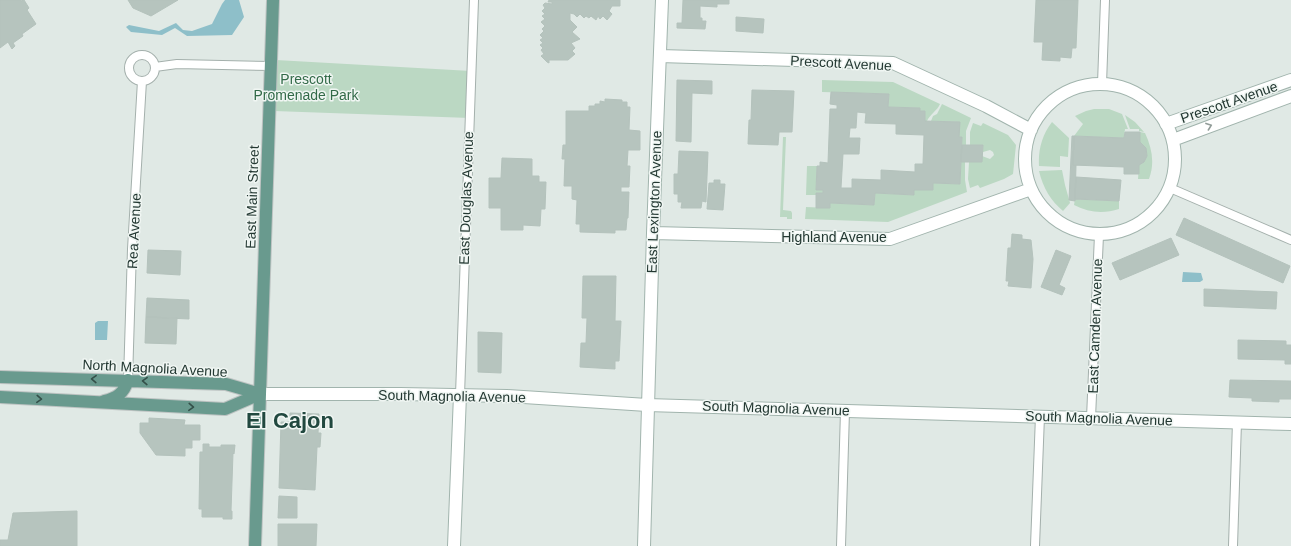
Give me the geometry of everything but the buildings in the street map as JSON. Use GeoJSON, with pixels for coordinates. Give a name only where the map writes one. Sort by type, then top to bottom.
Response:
{"type":"FeatureCollection","features":[{"type":"Feature","properties":{"kind":"main road","name":"East Main Street"},"geometry":{"type":"LineString","coordinates":[[254,546],[273,0]]}},
{"type":"Feature","properties":{"kind":"main road","name":"North Magnolia Avenue"},"geometry":{"type":"LineString","coordinates":[[0,377],[226,384],[260,394]]}},
{"type":"Feature","properties":{"kind":"main road"},"geometry":{"type":"LineString","coordinates":[[99,402],[119,395],[125,389],[128,380]]}},
{"type":"Feature","properties":{"kind":"main road"},"geometry":{"type":"LineString","coordinates":[[0,397],[225,409],[260,394]]}},
{"type":"Feature","properties":{"kind":"street","name":"East Douglas Avenue"},"geometry":{"type":"LineString","coordinates":[[460,395],[474,0]]}},
{"type":"Feature","properties":{"kind":"street","name":"East Lexington Avenue"},"geometry":{"type":"LineString","coordinates":[[644,546],[646,517],[647,405],[652,233],[662,0]]}},
{"type":"Feature","properties":{"kind":"street"},"geometry":{"type":"LineString","coordinates":[[1102,84],[1105,0]]}},
{"type":"Feature","properties":{"kind":"street"},"geometry":{"type":"LineString","coordinates":[[140,55],[148,56],[154,62],[155,67],[155,71],[150,78],[142,81],[135,80],[130,74],[129,67],[132,59],[140,55]]}},
{"type":"Feature","properties":{"kind":"street","name":"Prescott Avenue"},"geometry":{"type":"LineString","coordinates":[[660,56],[893,63],[981,103],[1031,130]]}},
{"type":"Feature","properties":{"kind":"street"},"geometry":{"type":"LineString","coordinates":[[155,67],[177,64],[271,66]]}},
{"type":"Feature","properties":{"kind":"street","name":"Prescott Avenue"},"geometry":{"type":"LineString","coordinates":[[1166,124],[1291,80]]}},
{"type":"Feature","properties":{"kind":"street","name":"Rea Avenue"},"geometry":{"type":"LineString","coordinates":[[128,380],[132,249],[142,81]]}},
{"type":"Feature","properties":{"kind":"street"},"geometry":{"type":"LineString","coordinates":[[1102,84],[1130,90],[1153,106],[1166,124],[1172,140],[1175,161],[1170,188],[1158,207],[1141,222],[1121,232],[1099,235],[1077,231],[1058,222],[1042,207],[1031,189],[1026,173],[1026,151],[1031,130],[1043,110],[1056,98],[1071,90],[1088,85],[1102,84]]}},
{"type":"Feature","properties":{"kind":"street","name":"Prescott Avenue"},"geometry":{"type":"LineString","coordinates":[[1172,140],[1291,96]]}},
{"type":"Feature","properties":{"kind":"street"},"geometry":{"type":"LineString","coordinates":[[1170,188],[1291,240]]}},
{"type":"Feature","properties":{"kind":"street","name":"Highland Avenue"},"geometry":{"type":"LineString","coordinates":[[652,233],[890,239],[1031,189]]}},
{"type":"Feature","properties":{"kind":"street","name":"East Camden Avenue"},"geometry":{"type":"LineString","coordinates":[[1091,418],[1099,235]]}},
{"type":"Feature","properties":{"kind":"street","name":"South Magnolia Avenue"},"geometry":{"type":"LineString","coordinates":[[260,394],[510,396],[647,405],[1291,424]]}},
{"type":"Feature","properties":{"kind":"street"},"geometry":{"type":"LineString","coordinates":[[454,546],[460,395]]}},
{"type":"Feature","properties":{"kind":"street"},"geometry":{"type":"LineString","coordinates":[[841,546],[845,411]]}},
{"type":"Feature","properties":{"kind":"street"},"geometry":{"type":"LineString","coordinates":[[1035,546],[1040,416]]}},
{"type":"Feature","properties":{"kind":"street"},"geometry":{"type":"LineString","coordinates":[[1233,546],[1237,422]]}},
{"type":"Feature","properties":{"kind":"green space","name":"Prescott Promenade Park"},"geometry":{"type":"Polygon","coordinates":[[[276,60],[471,71],[470,118],[274,111],[276,60]]]}},
{"type":"Feature","properties":{"kind":"green space"},"geometry":{"type":"Polygon","coordinates":[[[822,80],[893,82],[940,104],[927,121],[925,121],[925,111],[920,111],[920,108],[888,107],[889,94],[822,92],[822,80]]]}},
{"type":"Feature","properties":{"kind":"green space"},"geometry":{"type":"Polygon","coordinates":[[[942,104],[971,118],[966,131],[966,145],[962,145],[962,137],[959,137],[959,122],[931,121],[933,116],[937,114],[942,104]]]}},
{"type":"Feature","properties":{"kind":"green space"},"geometry":{"type":"Polygon","coordinates":[[[1094,109],[1109,109],[1122,114],[1128,129],[1125,129],[1124,138],[1074,136],[1083,124],[1075,116],[1094,109]]]}},
{"type":"Feature","properties":{"kind":"green space"},"geometry":{"type":"Polygon","coordinates":[[[1125,115],[1135,122],[1144,132],[1139,131],[1139,129],[1130,129],[1125,115]]]}},
{"type":"Feature","properties":{"kind":"green space"},"geometry":{"type":"Polygon","coordinates":[[[1052,122],[1069,138],[1068,157],[1060,156],[1060,167],[1039,166],[1041,143],[1052,122]]]}},
{"type":"Feature","properties":{"kind":"green space"},"geometry":{"type":"Polygon","coordinates":[[[973,123],[981,126],[983,123],[1008,135],[1016,145],[1013,174],[980,188],[978,185],[970,188],[968,179],[969,162],[982,162],[982,156],[990,159],[994,155],[990,150],[983,152],[983,145],[970,145],[970,132],[973,123]]]}},
{"type":"Feature","properties":{"kind":"green space"},"geometry":{"type":"Polygon","coordinates":[[[1140,132],[1145,133],[1151,150],[1152,167],[1149,179],[1138,179],[1139,165],[1145,160],[1147,154],[1145,148],[1140,142],[1140,132]]]}},
{"type":"Feature","properties":{"kind":"green space"},"geometry":{"type":"Polygon","coordinates":[[[783,137],[786,137],[783,210],[791,211],[792,219],[780,217],[783,137]]]}},
{"type":"Feature","properties":{"kind":"green space"},"geometry":{"type":"Polygon","coordinates":[[[961,162],[965,162],[967,192],[888,222],[805,219],[806,207],[830,208],[830,203],[874,205],[875,193],[914,195],[914,190],[933,190],[933,183],[960,184],[961,162]]]}},
{"type":"Feature","properties":{"kind":"green space"},"geometry":{"type":"Polygon","coordinates":[[[807,166],[817,166],[816,189],[823,190],[823,193],[806,195],[807,166]]]}},
{"type":"Feature","properties":{"kind":"green space"},"geometry":{"type":"Polygon","coordinates":[[[1062,170],[1070,203],[1063,211],[1048,194],[1039,171],[1062,170]]]}},
{"type":"Feature","properties":{"kind":"green space"},"geometry":{"type":"Polygon","coordinates":[[[1075,199],[1119,201],[1119,209],[1108,212],[1085,210],[1074,205],[1075,199]]]}},
{"type":"Feature","properties":{"kind":"water"},"geometry":{"type":"Polygon","coordinates":[[[225,0],[239,0],[244,17],[232,35],[187,36],[175,28],[162,35],[131,32],[126,27],[129,25],[159,31],[176,23],[183,30],[192,31],[212,24],[225,0]]]}},
{"type":"Feature","properties":{"kind":"water"},"geometry":{"type":"Polygon","coordinates":[[[1183,272],[1201,273],[1203,280],[1200,282],[1182,282],[1183,272]]]}},
{"type":"Feature","properties":{"kind":"water"},"geometry":{"type":"Polygon","coordinates":[[[98,321],[108,321],[107,340],[95,340],[95,323],[98,321]]]}},
{"type":"Feature","properties":{"kind":"district","name":"El Cajon"},"geometry":{"type":"Point","coordinates":[290,420]}}]}
